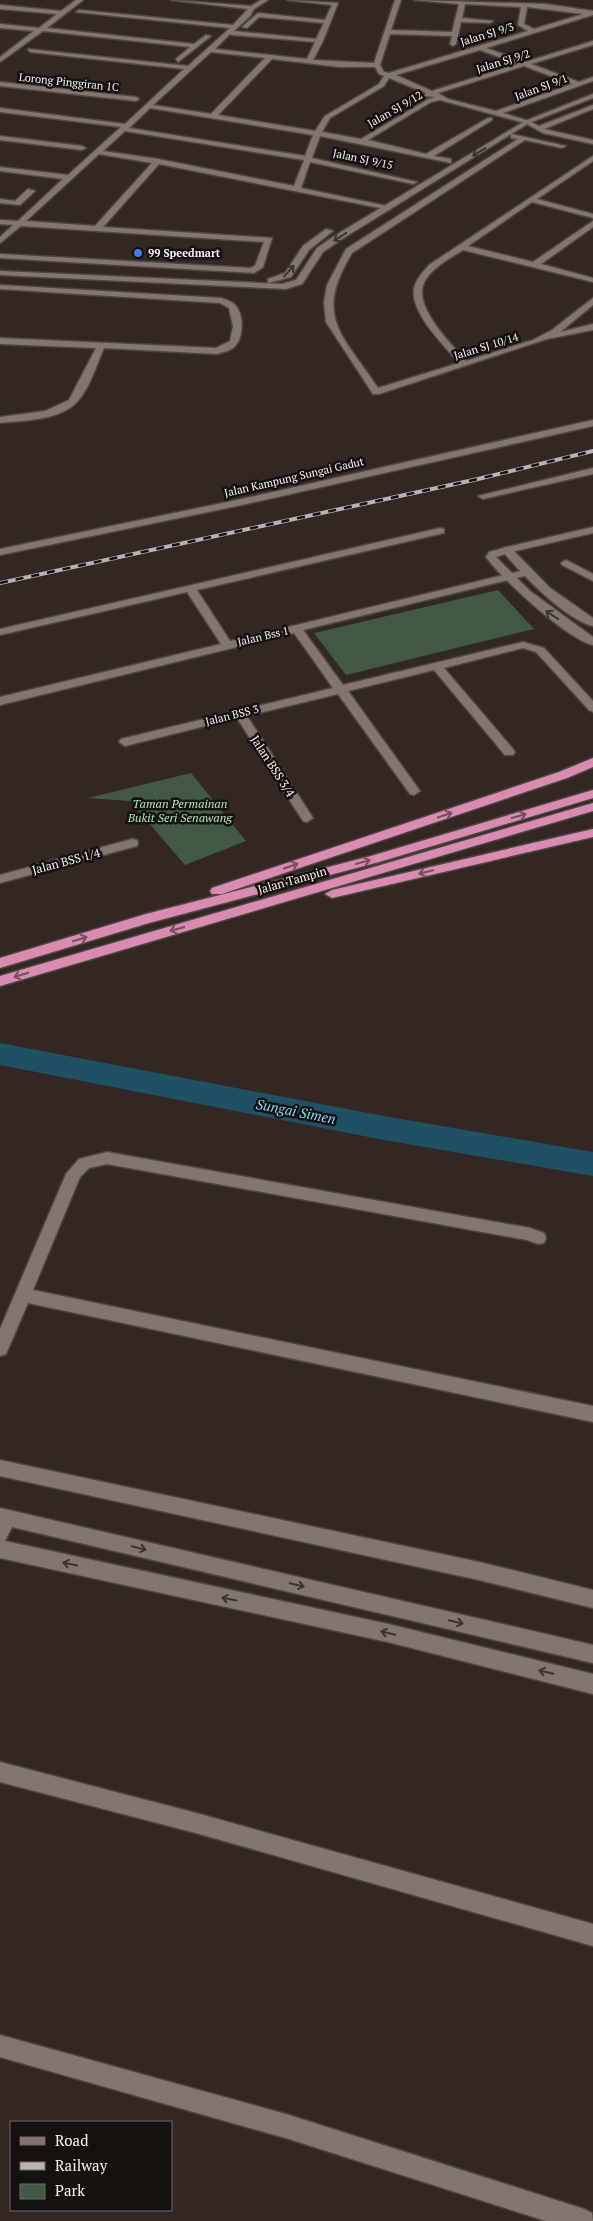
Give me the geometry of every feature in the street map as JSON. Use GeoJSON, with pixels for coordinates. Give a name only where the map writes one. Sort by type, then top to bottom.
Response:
{"type":"FeatureCollection","features":[{"type":"Feature","properties":{"kind":"highway"},"geometry":{"type":"LineString","coordinates":[[0,963],[146,919],[212,893],[563,775],[593,762]]}},
{"type":"Feature","properties":{"kind":"highway","name":"Jalan Tampin"},"geometry":{"type":"LineString","coordinates":[[146,919],[374,859],[593,794]]}},
{"type":"Feature","properties":{"kind":"highway","name":"Jalan Tampin"},"geometry":{"type":"LineString","coordinates":[[0,982],[593,807]]}},
{"type":"Feature","properties":{"kind":"highway"},"geometry":{"type":"LineString","coordinates":[[224,916],[253,914],[593,833]]}},
{"type":"Feature","properties":{"kind":"street"},"geometry":{"type":"LineString","coordinates":[[0,60],[80,0]]}},
{"type":"Feature","properties":{"kind":"street"},"geometry":{"type":"LineString","coordinates":[[174,0],[252,8],[265,4]]}},
{"type":"Feature","properties":{"kind":"street"},"geometry":{"type":"LineString","coordinates":[[290,0],[336,4],[309,61]]}},
{"type":"Feature","properties":{"kind":"street"},"geometry":{"type":"LineString","coordinates":[[398,0],[378,65],[381,73],[388,77],[407,81],[430,98]]}},
{"type":"Feature","properties":{"kind":"street"},"geometry":{"type":"LineString","coordinates":[[417,0],[524,5],[592,13]]}},
{"type":"Feature","properties":{"kind":"street"},"geometry":{"type":"LineString","coordinates":[[462,2],[453,43],[465,51]]}},
{"type":"Feature","properties":{"kind":"street"},"geometry":{"type":"LineString","coordinates":[[230,42],[258,16],[265,4]]}},
{"type":"Feature","properties":{"kind":"street"},"geometry":{"type":"LineString","coordinates":[[524,5],[520,25],[533,31]]}},
{"type":"Feature","properties":{"kind":"street"},"geometry":{"type":"LineString","coordinates":[[0,7],[63,13]]}},
{"type":"Feature","properties":{"kind":"street"},"geometry":{"type":"LineString","coordinates":[[0,241],[248,15],[252,8]]}},
{"type":"Feature","properties":{"kind":"street"},"geometry":{"type":"LineString","coordinates":[[78,12],[231,30],[240,34],[320,41]]}},
{"type":"Feature","properties":{"kind":"street","name":"Jalan SJ 9/3"},"geometry":{"type":"LineString","coordinates":[[388,77],[465,51],[592,13]]}},
{"type":"Feature","properties":{"kind":"street"},"geometry":{"type":"LineString","coordinates":[[258,16],[328,22]]}},
{"type":"Feature","properties":{"kind":"street"},"geometry":{"type":"LineString","coordinates":[[458,20],[490,21]]}},
{"type":"Feature","properties":{"kind":"street"},"geometry":{"type":"LineString","coordinates":[[0,26],[196,46]]}},
{"type":"Feature","properties":{"kind":"street"},"geometry":{"type":"LineString","coordinates":[[388,32],[454,34]]}},
{"type":"Feature","properties":{"kind":"street"},"geometry":{"type":"LineString","coordinates":[[178,60],[208,36]]}},
{"type":"Feature","properties":{"kind":"street","name":"Jalan SJ 9/2"},"geometry":{"type":"LineString","coordinates":[[430,98],[524,64],[593,43]]}},
{"type":"Feature","properties":{"kind":"street"},"geometry":{"type":"LineString","coordinates":[[8,47],[16,48]]}},
{"type":"Feature","properties":{"kind":"street"},"geometry":{"type":"LineString","coordinates":[[478,47],[578,84]]}},
{"type":"Feature","properties":{"kind":"street"},"geometry":{"type":"LineString","coordinates":[[30,50],[189,68]]}},
{"type":"Feature","properties":{"kind":"street"},"geometry":{"type":"LineString","coordinates":[[210,50],[340,65],[378,65]]}},
{"type":"Feature","properties":{"kind":"street"},"geometry":{"type":"LineString","coordinates":[[213,116],[271,56]]}},
{"type":"Feature","properties":{"kind":"street"},"geometry":{"type":"LineString","coordinates":[[388,77],[396,87]]}},
{"type":"Feature","properties":{"kind":"street"},"geometry":{"type":"LineString","coordinates":[[297,188],[317,134],[327,117],[382,85],[388,77]]}},
{"type":"Feature","properties":{"kind":"street","name":"Jalan SJ 9/1"},"geometry":{"type":"LineString","coordinates":[[428,156],[492,117],[593,79]]}},
{"type":"Feature","properties":{"kind":"street","name":"Lorong Pinggiran 1C"},"geometry":{"type":"LineString","coordinates":[[0,84],[136,99]]}},
{"type":"Feature","properties":{"kind":"street"},"geometry":{"type":"LineString","coordinates":[[359,214],[448,161],[519,123],[593,89]]}},
{"type":"Feature","properties":{"kind":"street"},"geometry":{"type":"LineString","coordinates":[[0,273],[283,287],[299,282],[320,250],[507,135],[519,123],[593,96]]}},
{"type":"Feature","properties":{"kind":"street"},"geometry":{"type":"LineString","coordinates":[[420,97],[430,98],[492,117],[540,128],[553,134],[593,142]]}},
{"type":"Feature","properties":{"kind":"street","name":"Jalan SJ 9/12"},"geometry":{"type":"LineString","coordinates":[[362,141],[430,98],[439,98],[492,117]]}},
{"type":"Feature","properties":{"kind":"street"},"geometry":{"type":"LineString","coordinates":[[148,106],[362,141],[448,161]]}},
{"type":"Feature","properties":{"kind":"street"},"geometry":{"type":"LineString","coordinates":[[540,128],[593,107]]}},
{"type":"Feature","properties":{"kind":"street","name":"Jalan SJ 9/15"},"geometry":{"type":"LineString","coordinates":[[0,110],[126,127],[308,159],[413,182]]}},
{"type":"Feature","properties":{"kind":"street"},"geometry":{"type":"LineString","coordinates":[[549,124],[593,135]]}},
{"type":"Feature","properties":{"kind":"street"},"geometry":{"type":"LineString","coordinates":[[507,135],[570,148]]}},
{"type":"Feature","properties":{"kind":"street"},"geometry":{"type":"LineString","coordinates":[[0,138],[82,148]]}},
{"type":"Feature","properties":{"kind":"street","name":"Jalan SJ 10/14"},"geometry":{"type":"LineString","coordinates":[[524,138],[349,251],[332,276],[328,300],[330,322],[376,392],[536,342],[546,337],[593,301]]}},
{"type":"Feature","properties":{"kind":"street"},"geometry":{"type":"LineString","coordinates":[[585,151],[593,153]]}},
{"type":"Feature","properties":{"kind":"street"},"geometry":{"type":"LineString","coordinates":[[99,152],[158,161],[297,188],[387,208]]}},
{"type":"Feature","properties":{"kind":"street"},"geometry":{"type":"LineString","coordinates":[[465,365],[428,319],[418,301],[421,279],[432,268],[593,158]]}},
{"type":"Feature","properties":{"kind":"street"},"geometry":{"type":"LineString","coordinates":[[97,228],[158,161]]}},
{"type":"Feature","properties":{"kind":"street"},"geometry":{"type":"LineString","coordinates":[[0,169],[70,178]]}},
{"type":"Feature","properties":{"kind":"street"},"geometry":{"type":"LineString","coordinates":[[0,201],[17,203],[31,191]]}},
{"type":"Feature","properties":{"kind":"street"},"geometry":{"type":"LineString","coordinates":[[532,200],[593,216]]}},
{"type":"Feature","properties":{"kind":"street"},"geometry":{"type":"LineString","coordinates":[[0,222],[269,240],[259,267],[250,271],[0,256]]}},
{"type":"Feature","properties":{"kind":"street"},"geometry":{"type":"LineString","coordinates":[[535,265],[593,223]]}},
{"type":"Feature","properties":{"kind":"street"},"geometry":{"type":"LineString","coordinates":[[0,267],[274,281],[288,275],[306,248],[336,227]]}},
{"type":"Feature","properties":{"kind":"street"},"geometry":{"type":"LineString","coordinates":[[462,247],[593,280]]}},
{"type":"Feature","properties":{"kind":"street"},"geometry":{"type":"LineString","coordinates":[[0,287],[221,301],[229,304],[234,309],[237,334],[235,342],[228,347],[216,351],[0,341]]}},
{"type":"Feature","properties":{"kind":"street"},"geometry":{"type":"LineString","coordinates":[[546,337],[593,327]]}},
{"type":"Feature","properties":{"kind":"street"},"geometry":{"type":"LineString","coordinates":[[0,420],[39,415],[59,410],[74,402],[101,346]]}},
{"type":"Feature","properties":{"kind":"street","name":"Jalan Kampung Sungai Gadut"},"geometry":{"type":"LineString","coordinates":[[0,552],[237,503],[593,423]]}},
{"type":"Feature","properties":{"kind":"street"},"geometry":{"type":"LineString","coordinates":[[483,496],[593,471]]}},
{"type":"Feature","properties":{"kind":"street"},"geometry":{"type":"LineString","coordinates":[[593,530],[508,550],[493,554],[491,557],[508,578],[548,612],[593,642]]}},
{"type":"Feature","properties":{"kind":"street"},"geometry":{"type":"LineString","coordinates":[[0,632],[440,531]]}},
{"type":"Feature","properties":{"kind":"street"},"geometry":{"type":"LineString","coordinates":[[508,550],[525,573],[552,595],[593,622]]}},
{"type":"Feature","properties":{"kind":"street"},"geometry":{"type":"LineString","coordinates":[[566,562],[593,578]]}},
{"type":"Feature","properties":{"kind":"street","name":"Jalan Bss 1"},"geometry":{"type":"LineString","coordinates":[[0,700],[525,573]]}},
{"type":"Feature","properties":{"kind":"street"},"geometry":{"type":"LineString","coordinates":[[190,588],[227,645]]}},
{"type":"Feature","properties":{"kind":"street"},"geometry":{"type":"LineString","coordinates":[[296,628],[414,791]]}},
{"type":"Feature","properties":{"kind":"street","name":"Jalan BSS 3"},"geometry":{"type":"LineString","coordinates":[[124,742],[523,645],[532,646],[540,650],[593,708]]}},
{"type":"Feature","properties":{"kind":"street"},"geometry":{"type":"LineString","coordinates":[[437,666],[508,752]]}},
{"type":"Feature","properties":{"kind":"street","name":"Jalan BSS 3/4"},"geometry":{"type":"LineString","coordinates":[[240,714],[307,818]]}},
{"type":"Feature","properties":{"kind":"street","name":"Jalan BSS 1/4"},"geometry":{"type":"LineString","coordinates":[[0,879],[132,843]]}},
{"type":"Feature","properties":{"kind":"street"},"geometry":{"type":"LineString","coordinates":[[0,1349],[74,1174],[84,1163],[107,1158],[511,1230],[530,1234],[538,1238]]}},
{"type":"Feature","properties":{"kind":"street"},"geometry":{"type":"LineString","coordinates":[[23,1295],[282,1347],[593,1414]]}},
{"type":"Feature","properties":{"kind":"street"},"geometry":{"type":"LineString","coordinates":[[0,1468],[479,1571],[593,1599]]}},
{"type":"Feature","properties":{"kind":"street"},"geometry":{"type":"LineString","coordinates":[[2,1522],[593,1654]]}},
{"type":"Feature","properties":{"kind":"street"},"geometry":{"type":"LineString","coordinates":[[0,1549],[388,1633],[593,1684]]}},
{"type":"Feature","properties":{"kind":"street"},"geometry":{"type":"LineString","coordinates":[[0,1772],[196,1823],[593,1935]]}},
{"type":"Feature","properties":{"kind":"street"},"geometry":{"type":"LineString","coordinates":[[0,2046],[289,2127],[584,2221]]}},
{"type":"Feature","properties":{"kind":"green space"},"geometry":{"type":"Polygon","coordinates":[[[498,590],[534,629],[346,675],[314,633],[498,590]]]}},
{"type":"Feature","properties":{"kind":"green space","name":"Taman Permainan Bukit Seri Senawang"},"geometry":{"type":"Polygon","coordinates":[[[191,773],[246,841],[185,865],[130,801],[88,798],[191,773]]]}},
{"type":"Feature","properties":{"kind":"waterway","name":"Sungai Simen"},"geometry":{"type":"LineString","coordinates":[[0,1054],[384,1128],[593,1164]]}},
{"type":"Feature","properties":{"kind":"railway"},"geometry":{"type":"LineString","coordinates":[[0,583],[478,479],[593,451]]}},
{"type":"Feature","properties":{"kind":"place","name":"99 Speedmart"},"geometry":{"type":"Point","coordinates":[138,253]}}]}
